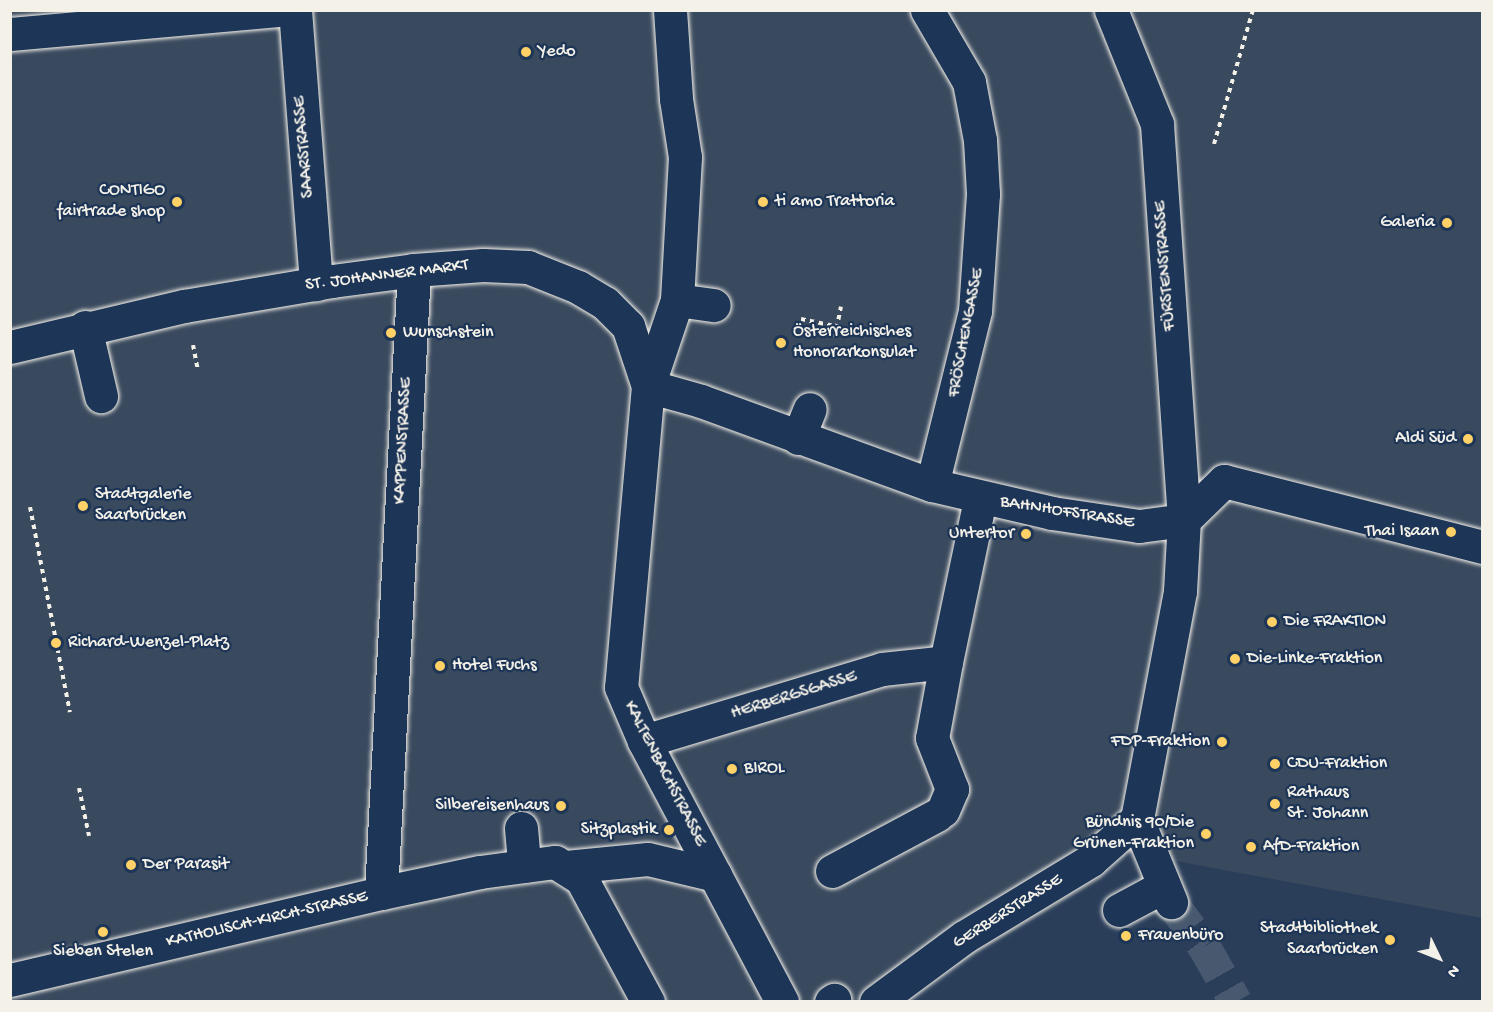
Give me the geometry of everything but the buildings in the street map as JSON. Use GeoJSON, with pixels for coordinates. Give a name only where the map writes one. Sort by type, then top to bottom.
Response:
{"type":"FeatureCollection","features":[{"type":"Feature","properties":{"kind":"street"},"geometry":{"type":"LineString","coordinates":[[10,34],[59,38],[281,10]]}},
{"type":"Feature","properties":{"kind":"street","name":"SAARSTRASSE"},"geometry":{"type":"LineString","coordinates":[[295,10],[316,284]]}},
{"type":"Feature","properties":{"kind":"street"},"geometry":{"type":"LineString","coordinates":[[648,386],[677,300],[685,157],[670,10]]}},
{"type":"Feature","properties":{"kind":"street","name":"FRÖSCHENGASSE"},"geometry":{"type":"LineString","coordinates":[[927,10],[969,81],[980,140],[983,194],[982,249],[975,311],[932,485]]}},
{"type":"Feature","properties":{"kind":"street","name":"FÜRSTENSTRASSE"},"geometry":{"type":"LineString","coordinates":[[1109,14],[1157,124],[1184,520]]}},
{"type":"Feature","properties":{"kind":"street","name":"ST. JOHANNER MARKT"},"geometry":{"type":"LineString","coordinates":[[10,347],[85,327],[316,284],[414,270],[528,267],[578,287],[605,303],[628,326],[648,386]]}},
{"type":"Feature","properties":{"kind":"street","name":"KAPPENSTRASSE"},"geometry":{"type":"LineString","coordinates":[[381,893],[382,612],[414,270]]}},
{"type":"Feature","properties":{"kind":"street"},"geometry":{"type":"LineString","coordinates":[[677,300],[714,305]]}},
{"type":"Feature","properties":{"kind":"street"},"geometry":{"type":"LineString","coordinates":[[85,327],[101,396]]}},
{"type":"Feature","properties":{"kind":"street","name":"BAHNHOFSTRASSE"},"geometry":{"type":"LineString","coordinates":[[648,386],[701,401],[798,438],[932,485],[980,499],[1138,526],[1184,520]]}},
{"type":"Feature","properties":{"kind":"street","name":"KALTENBACHSTRASSE"},"geometry":{"type":"LineString","coordinates":[[648,386],[621,687],[644,741],[782,1002]]}},
{"type":"Feature","properties":{"kind":"street"},"geometry":{"type":"LineString","coordinates":[[798,438],[810,409]]}},
{"type":"Feature","properties":{"kind":"street"},"geometry":{"type":"LineString","coordinates":[[1119,910],[1166,895],[1137,819],[1180,591],[1184,520],[1224,481],[1474,537]]}},
{"type":"Feature","properties":{"kind":"street"},"geometry":{"type":"LineString","coordinates":[[832,870],[940,812],[952,789],[932,738],[980,499]]}},
{"type":"Feature","properties":{"kind":"street","name":"HERBERGSGASSE"},"geometry":{"type":"LineString","coordinates":[[644,741],[882,669],[946,662]]}},
{"type":"Feature","properties":{"kind":"street","name":"GERBERSTRASSE"},"geometry":{"type":"LineString","coordinates":[[876,1002],[964,937],[1091,860],[1137,819]]}},
{"type":"Feature","properties":{"kind":"street"},"geometry":{"type":"LineString","coordinates":[[521,828],[524,866]]}},
{"type":"Feature","properties":{"kind":"street","name":"KATHOLISCH-KIRCH-STRASSE"},"geometry":{"type":"LineString","coordinates":[[10,980],[381,893],[524,866],[555,862],[566,867],[648,859],[715,876]]}},
{"type":"Feature","properties":{"kind":"street"},"geometry":{"type":"LineString","coordinates":[[566,867],[581,878],[595,901],[648,1002]]}},
{"type":"Feature","properties":{"kind":"path"},"geometry":{"type":"LineString","coordinates":[[1214,144],[1253,10]]}},
{"type":"Feature","properties":{"kind":"path"},"geometry":{"type":"LineString","coordinates":[[835,337],[841,307]]}},
{"type":"Feature","properties":{"kind":"path"},"geometry":{"type":"LineString","coordinates":[[801,319],[868,333]]}},
{"type":"Feature","properties":{"kind":"path"},"geometry":{"type":"LineString","coordinates":[[30,507],[70,712]]}},
{"type":"Feature","properties":{"kind":"path"},"geometry":{"type":"LineString","coordinates":[[80,788],[89,836]]}},
{"type":"Feature","properties":{"kind":"shaded area"},"geometry":{"type":"Polygon","coordinates":[[[10,11],[1482,11],[1482,918],[1090,845],[1102,879],[895,1001],[11,1001],[10,11]]]}},
{"type":"Feature","properties":{"kind":"tunnel"},"geometry":{"type":"LineString","coordinates":[[1171,902],[1204,946],[1236,1002]]}},
{"type":"Feature","properties":{"kind":"place","name":"Yedo"},"geometry":{"type":"Point","coordinates":[526,52]}},
{"type":"Feature","properties":{"kind":"place","name":"CONTIGO fairtrade shop"},"geometry":{"type":"Point","coordinates":[177,202]}},
{"type":"Feature","properties":{"kind":"place","name":"ti amo Trattoria"},"geometry":{"type":"Point","coordinates":[763,202]}},
{"type":"Feature","properties":{"kind":"place","name":"Galeria"},"geometry":{"type":"Point","coordinates":[1447,223]}},
{"type":"Feature","properties":{"kind":"place","name":"Wunschstein"},"geometry":{"type":"Point","coordinates":[391,333]}},
{"type":"Feature","properties":{"kind":"place","name":"Österreichisches Honorarkonsulat"},"geometry":{"type":"Point","coordinates":[781,343]}},
{"type":"Feature","properties":{"kind":"place","name":"Aldi Süd"},"geometry":{"type":"Point","coordinates":[1468,439]}},
{"type":"Feature","properties":{"kind":"place","name":"Stadtgalerie Saarbrücken"},"geometry":{"type":"Point","coordinates":[83,506]}},
{"type":"Feature","properties":{"kind":"place","name":"Thai Isaan"},"geometry":{"type":"Point","coordinates":[1451,532]}},
{"type":"Feature","properties":{"kind":"place","name":"Untertor"},"geometry":{"type":"Point","coordinates":[1026,534]}},
{"type":"Feature","properties":{"kind":"place","name":"Die FRAKTION"},"geometry":{"type":"Point","coordinates":[1272,622]}},
{"type":"Feature","properties":{"kind":"place","name":"Richard-Wenzel-Platz"},"geometry":{"type":"Point","coordinates":[56,643]}},
{"type":"Feature","properties":{"kind":"place","name":"Die-Linke-Fraktion"},"geometry":{"type":"Point","coordinates":[1235,659]}},
{"type":"Feature","properties":{"kind":"place","name":"Hotel Fuchs"},"geometry":{"type":"Point","coordinates":[440,666]}},
{"type":"Feature","properties":{"kind":"place","name":"FDP-Fraktion"},"geometry":{"type":"Point","coordinates":[1222,742]}},
{"type":"Feature","properties":{"kind":"place","name":"CDU-Fraktion"},"geometry":{"type":"Point","coordinates":[1275,764]}},
{"type":"Feature","properties":{"kind":"place","name":"BIROL"},"geometry":{"type":"Point","coordinates":[732,769]}},
{"type":"Feature","properties":{"kind":"place","name":"Rathaus St. Johann"},"geometry":{"type":"Point","coordinates":[1275,804]}},
{"type":"Feature","properties":{"kind":"place","name":"Silbereisenhaus"},"geometry":{"type":"Point","coordinates":[561,806]}},
{"type":"Feature","properties":{"kind":"place","name":"Sitzplastik"},"geometry":{"type":"Point","coordinates":[669,830]}},
{"type":"Feature","properties":{"kind":"place","name":"Bündnis 90/Die Grünen-Fraktion"},"geometry":{"type":"Point","coordinates":[1206,834]}},
{"type":"Feature","properties":{"kind":"place","name":"AfD-Fraktion"},"geometry":{"type":"Point","coordinates":[1251,847]}},
{"type":"Feature","properties":{"kind":"place","name":"Der Parasit"},"geometry":{"type":"Point","coordinates":[131,865]}},
{"type":"Feature","properties":{"kind":"place","name":"Sieben Stelen"},"geometry":{"type":"Point","coordinates":[103,932]}},
{"type":"Feature","properties":{"kind":"place","name":"Frauenbüro"},"geometry":{"type":"Point","coordinates":[1126,936]}},
{"type":"Feature","properties":{"kind":"place","name":"Stadtbibliothek Saarbrücken"},"geometry":{"type":"Point","coordinates":[1390,940]}}]}
